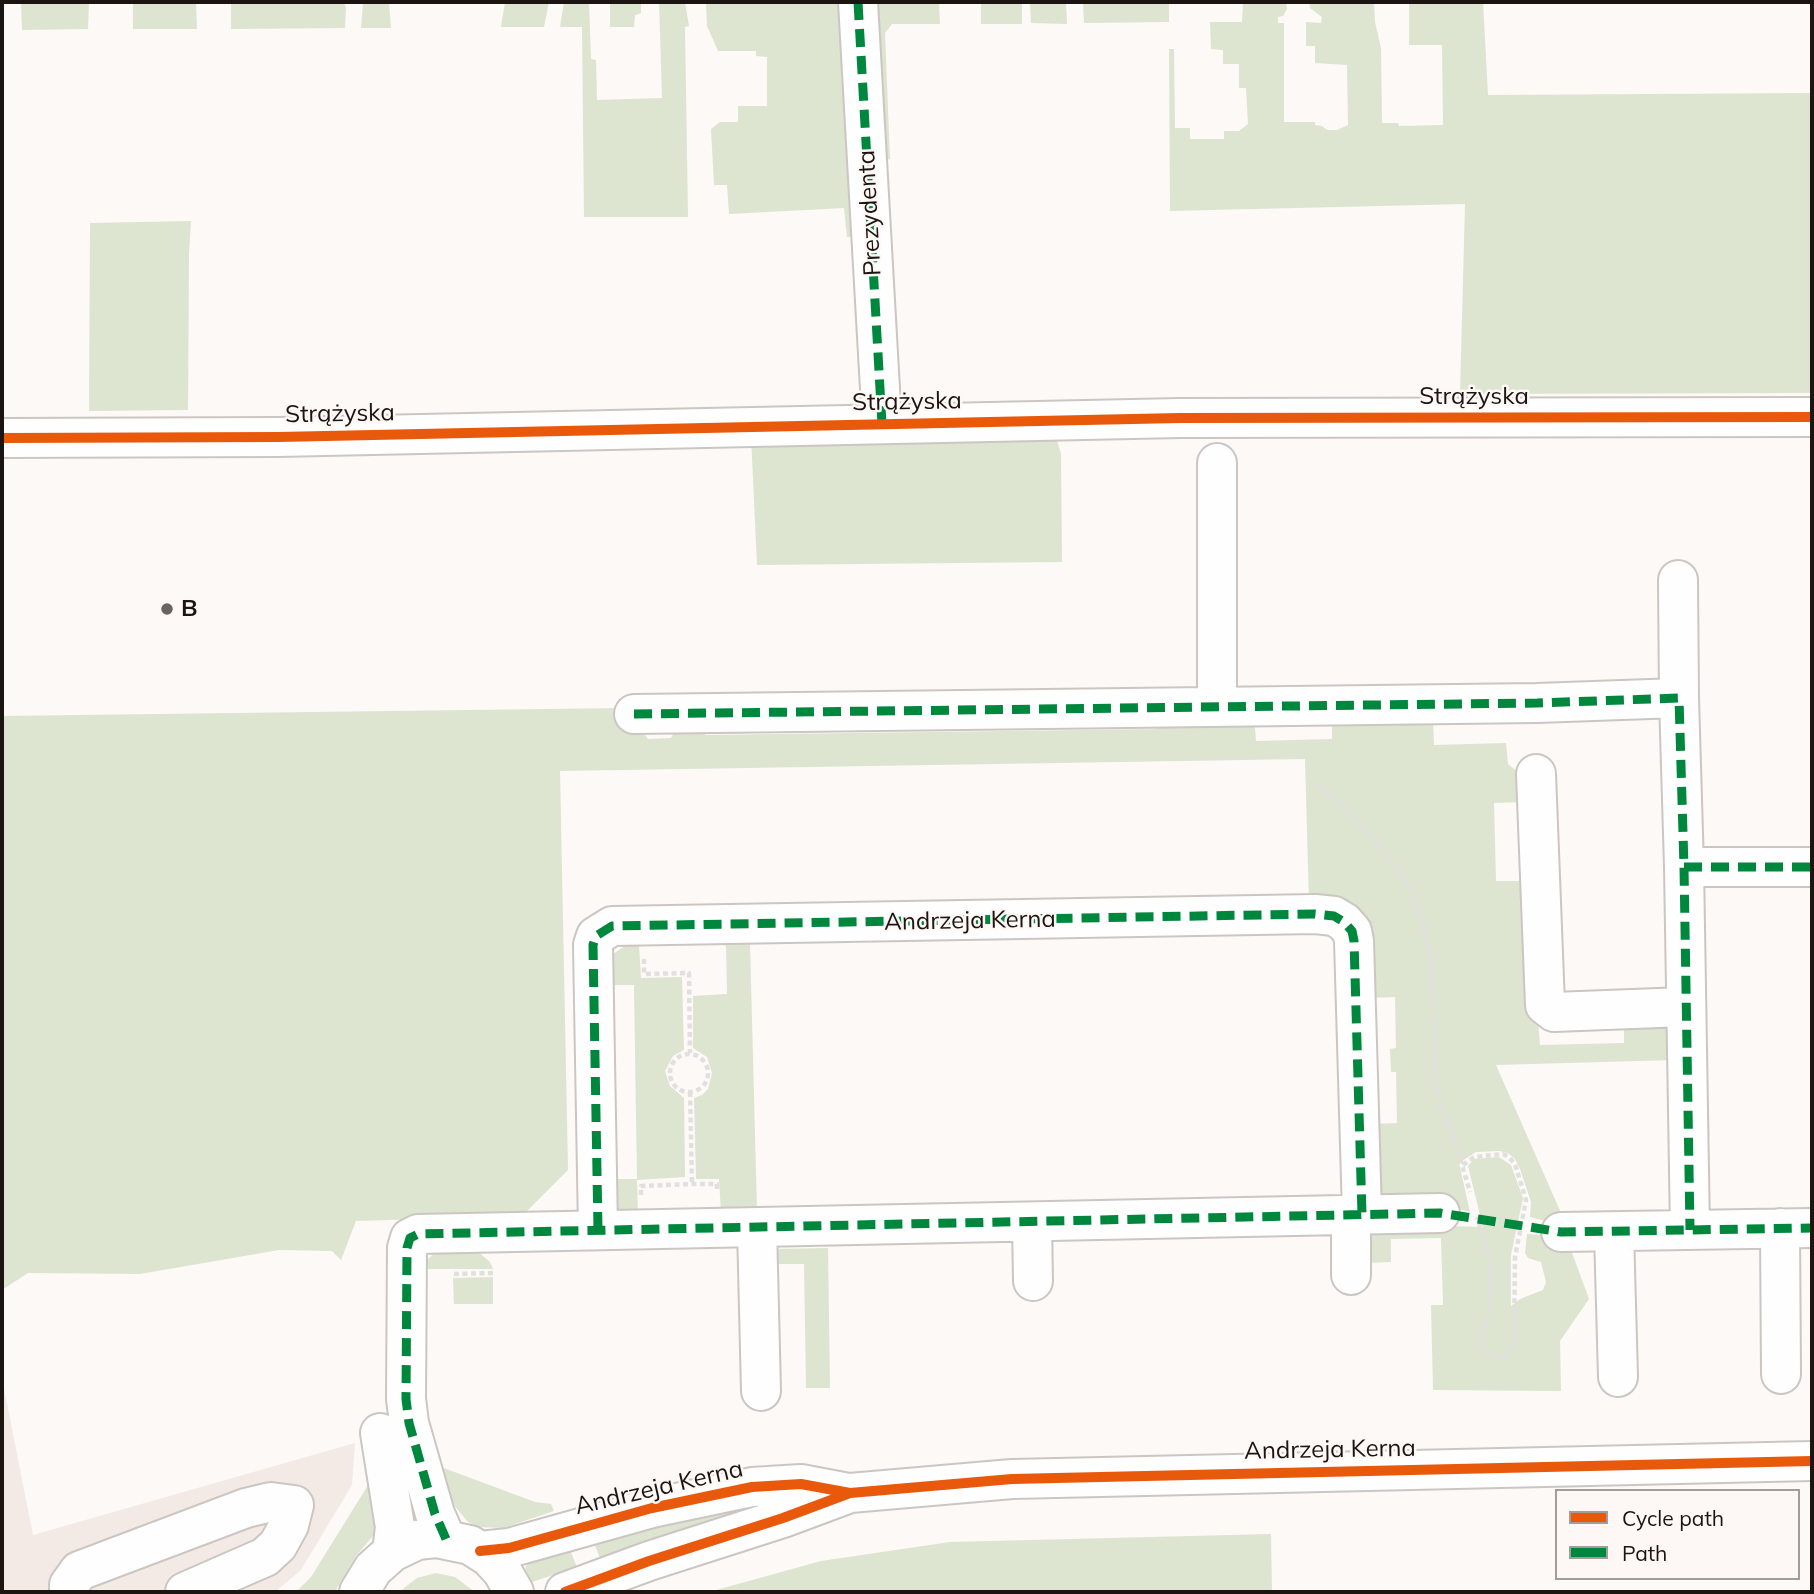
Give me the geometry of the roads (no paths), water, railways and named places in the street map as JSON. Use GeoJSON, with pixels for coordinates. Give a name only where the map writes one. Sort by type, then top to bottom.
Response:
{"type":"FeatureCollection","features":[{"type":"Feature","properties":{"kind":"street","name":"Prezydenta"},"geometry":{"type":"LineString","coordinates":[[858,2],[882,424]]}},
{"type":"Feature","properties":{"kind":"street","name":"Strążyska"},"geometry":{"type":"LineString","coordinates":[[2,438],[291,436],[1180,418],[1812,416]]}},
{"type":"Feature","properties":{"kind":"street"},"geometry":{"type":"LineString","coordinates":[[1217,463],[1217,706]]}},
{"type":"Feature","properties":{"kind":"street"},"geometry":{"type":"LineString","coordinates":[[1678,580],[1690,1230]]}},
{"type":"Feature","properties":{"kind":"street"},"geometry":{"type":"LineString","coordinates":[[634,714],[1537,703],[1679,698]]}},
{"type":"Feature","properties":{"kind":"street"},"geometry":{"type":"LineString","coordinates":[[1536,774],[1545,1005],[1554,1012],[1685,1007]]}},
{"type":"Feature","properties":{"kind":"street"},"geometry":{"type":"LineString","coordinates":[[1684,867],[1812,867]]}},
{"type":"Feature","properties":{"kind":"street","name":"Andrzeja Kerna"},"geometry":{"type":"LineString","coordinates":[[598,1230],[593,945],[596,936],[612,926],[1315,914],[1334,916],[1352,931],[1354,941],[1356,1214]]}},
{"type":"Feature","properties":{"kind":"street"},"geometry":{"type":"LineString","coordinates":[[514,1592],[502,1571],[463,1545],[435,1514],[407,1415],[407,1248],[410,1238],[418,1234],[1356,1214],[1462,1205]]}},
{"type":"Feature","properties":{"kind":"street"},"geometry":{"type":"LineString","coordinates":[[1351,1275],[1356,1214]]}},
{"type":"Feature","properties":{"kind":"street"},"geometry":{"type":"LineString","coordinates":[[1032,1223],[1033,1282]]}},
{"type":"Feature","properties":{"kind":"street"},"geometry":{"type":"LineString","coordinates":[[757,1228],[761,1391]]}},
{"type":"Feature","properties":{"kind":"street"},"geometry":{"type":"LineString","coordinates":[[1561,1232],[1796,1228],[1781,1374]]}},
{"type":"Feature","properties":{"kind":"street"},"geometry":{"type":"LineString","coordinates":[[1614,1231],[1618,1377]]}},
{"type":"Feature","properties":{"kind":"street"},"geometry":{"type":"LineString","coordinates":[[380,1433],[395,1527],[392,1552]]}},
{"type":"Feature","properties":{"kind":"street","name":"Andrzeja Kerna"},"geometry":{"type":"LineString","coordinates":[[359,1592],[373,1569],[392,1552],[417,1541],[509,1548],[652,1508],[730,1491],[801,1484],[850,1493],[1012,1479],[1812,1461]]}},
{"type":"Feature","properties":{"kind":"street","name":"Andrzeja Kerna"},"geometry":{"type":"LineString","coordinates":[[565,1592],[850,1493]]}},
{"type":"Feature","properties":{"kind":"street"},"geometry":{"type":"LineString","coordinates":[[69,1592],[69,1585],[79,1571],[246,1508],[271,1502],[294,1505],[289,1525],[278,1545],[265,1557],[185,1592]]}},
{"type":"Feature","properties":{"kind":"place","name":"B"},"geometry":{"type":"Point","coordinates":[167,609]}}]}
